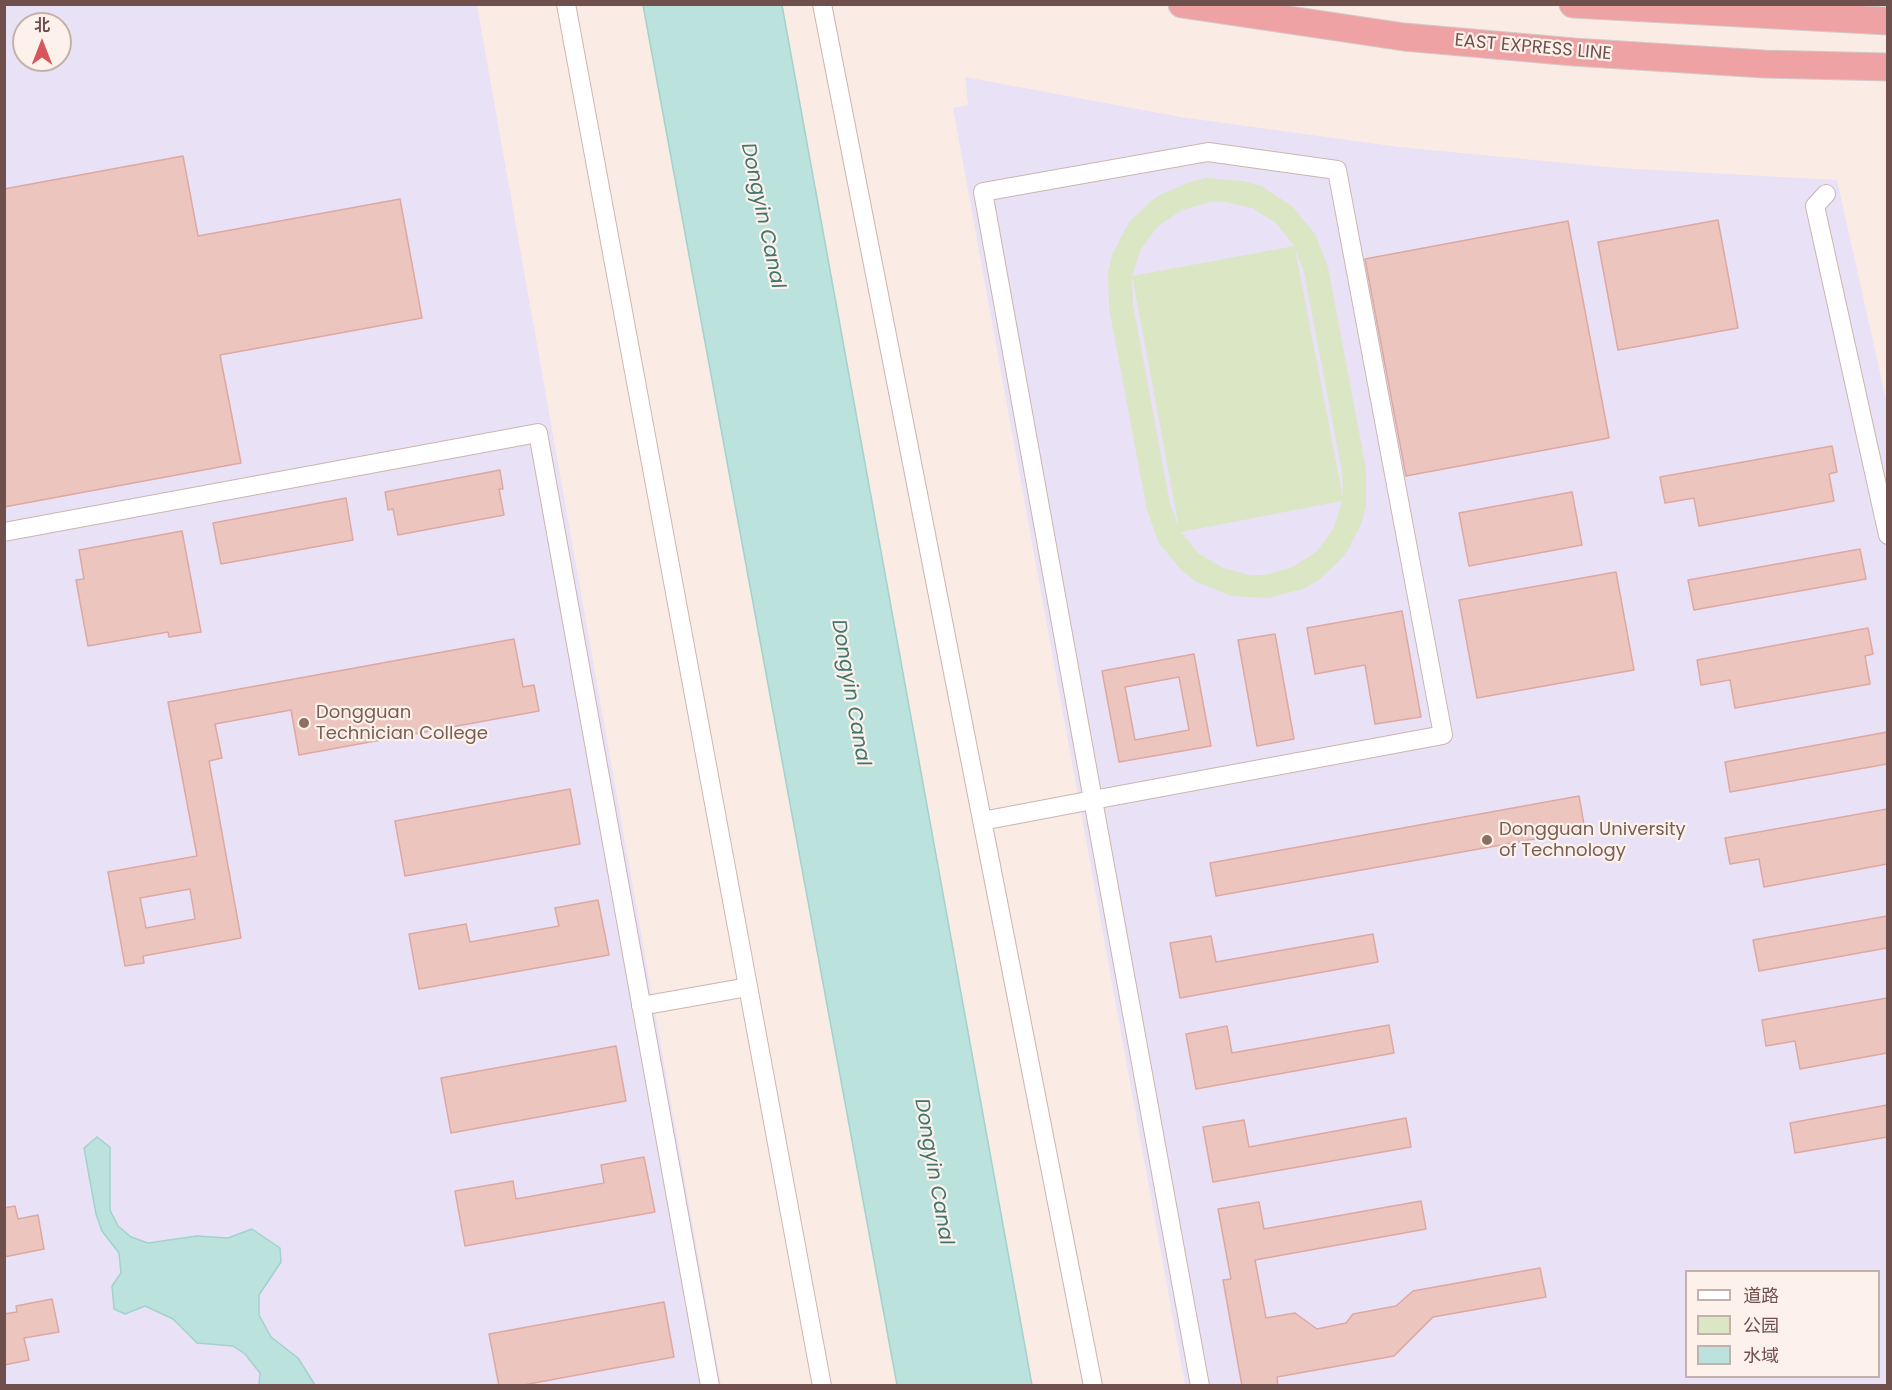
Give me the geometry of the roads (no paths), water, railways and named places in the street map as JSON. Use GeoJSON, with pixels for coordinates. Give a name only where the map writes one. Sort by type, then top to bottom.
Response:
{"type":"FeatureCollection","features":[{"type":"Feature","properties":{"kind":"highway","name":"EAST EXPRESS LINE"},"geometry":{"type":"LineString","coordinates":[[1182,4],[1404,37],[1574,52],[1764,64],[1887,67]]}},
{"type":"Feature","properties":{"kind":"highway"},"geometry":{"type":"LineString","coordinates":[[1573,4],[1887,21]]}},
{"type":"Feature","properties":{"kind":"lane"},"geometry":{"type":"LineString","coordinates":[[566,4],[822,1386]]}},
{"type":"Feature","properties":{"kind":"lane"},"geometry":{"type":"LineString","coordinates":[[822,4],[1093,1386]]}},
{"type":"Feature","properties":{"kind":"lane"},"geometry":{"type":"LineString","coordinates":[[982,821],[1093,800],[1443,735],[1337,170],[1208,152],[982,192],[1093,800],[1200,1386]]}},
{"type":"Feature","properties":{"kind":"lane"},"geometry":{"type":"LineString","coordinates":[[1826,194],[1815,206],[1887,535]]}},
{"type":"Feature","properties":{"kind":"lane"},"geometry":{"type":"LineString","coordinates":[[4,532],[538,433],[710,1386]]}},
{"type":"Feature","properties":{"kind":"lane"},"geometry":{"type":"LineString","coordinates":[[641,1006],[748,987]]}},
{"type":"Feature","properties":{"kind":"water","name":"Dongyin Canal"},"geometry":{"type":"Polygon","coordinates":[[[643,5],[782,5],[1032,1385],[897,1385],[643,5]]]}},
{"type":"Feature","properties":{"kind":"water"},"geometry":{"type":"Polygon","coordinates":[[[97,1137],[110,1147],[110,1210],[118,1226],[131,1237],[148,1243],[197,1236],[228,1238],[252,1229],[280,1248],[281,1262],[259,1295],[259,1315],[271,1337],[298,1358],[315,1385],[259,1385],[260,1373],[245,1354],[233,1346],[197,1343],[173,1319],[145,1306],[125,1314],[114,1309],[112,1286],[121,1273],[119,1253],[102,1231],[96,1214],[84,1148],[97,1137]]]}},
{"type":"Feature","properties":{"kind":"place","name":"Dongguan Technician College"},"geometry":{"type":"Point","coordinates":[304,723]}},
{"type":"Feature","properties":{"kind":"place","name":"Dongguan University of Technology"},"geometry":{"type":"Point","coordinates":[1487,840]}}]}
